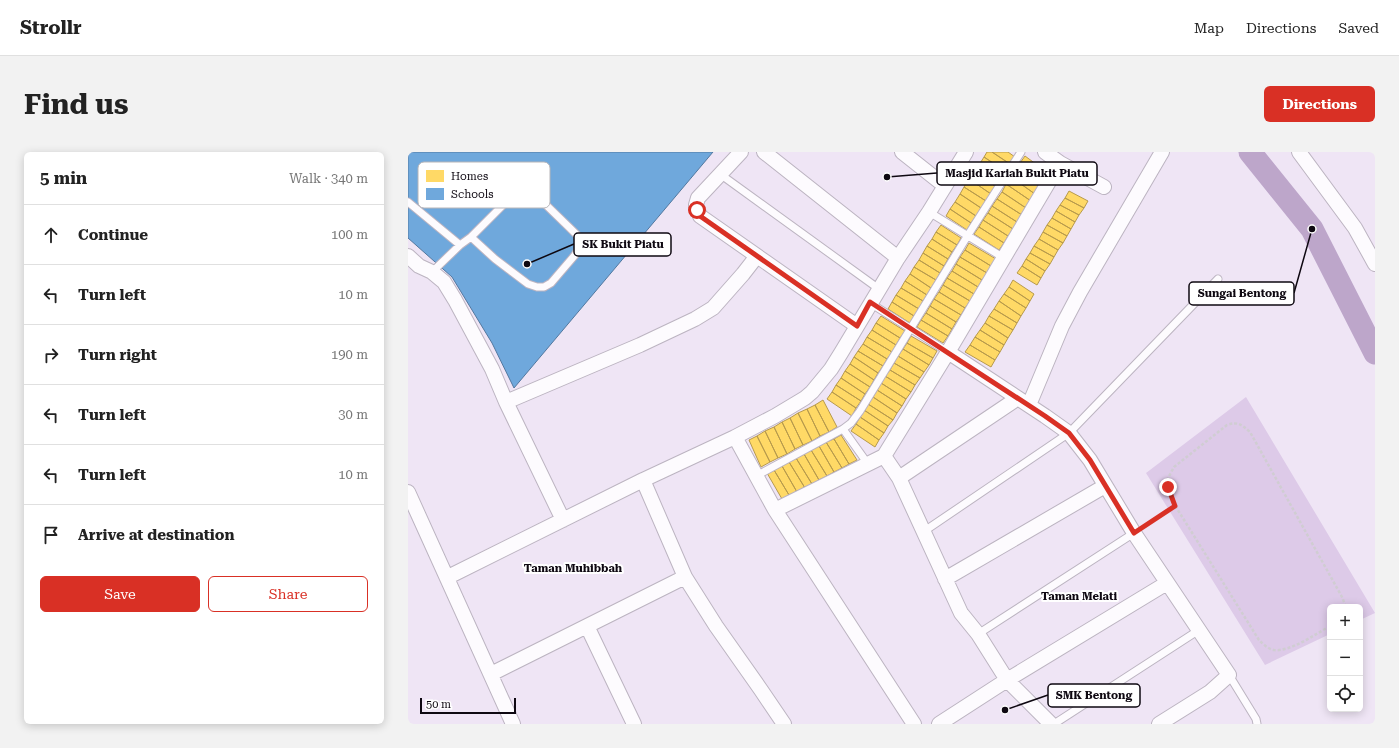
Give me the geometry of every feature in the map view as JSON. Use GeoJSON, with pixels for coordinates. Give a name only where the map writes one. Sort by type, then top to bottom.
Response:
{"type":"FeatureCollection","features":[{"type":"Feature","properties":{"kind":"street"},"geometry":{"type":"LineString","coordinates":[[741,152],[698,198],[696,205],[700,216],[857,326]]}},
{"type":"Feature","properties":{"kind":"street"},"geometry":{"type":"LineString","coordinates":[[764,152],[898,258]]}},
{"type":"Feature","properties":{"kind":"street"},"geometry":{"type":"LineString","coordinates":[[902,152],[945,186]]}},
{"type":"Feature","properties":{"kind":"street"},"geometry":{"type":"LineString","coordinates":[[448,577],[643,480],[735,437],[805,398],[812,392],[831,369],[870,302],[966,152]]}},
{"type":"Feature","properties":{"kind":"street"},"geometry":{"type":"LineString","coordinates":[[1045,152],[1060,163],[1104,187]]}},
{"type":"Feature","properties":{"kind":"street"},"geometry":{"type":"LineString","coordinates":[[900,478],[1023,402],[1076,299],[1162,152]]}},
{"type":"Feature","properties":{"kind":"street"},"geometry":{"type":"LineString","coordinates":[[1299,152],[1356,228],[1375,264]]}},
{"type":"Feature","properties":{"kind":"street"},"geometry":{"type":"LineString","coordinates":[[775,510],[884,456],[948,352],[1060,163]]}},
{"type":"Feature","properties":{"kind":"street"},"geometry":{"type":"LineString","coordinates":[[506,402],[647,343],[695,319],[713,308],[757,256]]}},
{"type":"Feature","properties":{"kind":"street"},"geometry":{"type":"LineString","coordinates":[[409,260],[432,272],[444,282],[455,300],[492,369],[506,402],[563,520]]}},
{"type":"Feature","properties":{"kind":"street"},"geometry":{"type":"LineString","coordinates":[[948,352],[1069,433],[1090,460],[1134,533],[1229,675],[1210,692],[1159,724]]}},
{"type":"Feature","properties":{"kind":"street"},"geometry":{"type":"LineString","coordinates":[[735,437],[775,510],[914,724]]}},
{"type":"Feature","properties":{"kind":"street"},"geometry":{"type":"LineString","coordinates":[[884,456],[900,478],[923,532],[961,613],[978,634],[1007,680],[1053,724]]}},
{"type":"Feature","properties":{"kind":"street"},"geometry":{"type":"LineString","coordinates":[[643,480],[685,577],[716,626],[762,690],[784,724]]}},
{"type":"Feature","properties":{"kind":"street"},"geometry":{"type":"LineString","coordinates":[[945,579],[1105,486]]}},
{"type":"Feature","properties":{"kind":"street"},"geometry":{"type":"LineString","coordinates":[[408,492],[514,724]]}},
{"type":"Feature","properties":{"kind":"street"},"geometry":{"type":"LineString","coordinates":[[491,674],[685,577]]}},
{"type":"Feature","properties":{"kind":"street"},"geometry":{"type":"LineString","coordinates":[[939,724],[1007,680],[1167,583]]}},
{"type":"Feature","properties":{"kind":"street"},"geometry":{"type":"LineString","coordinates":[[587,626],[634,724]]}},
{"type":"Feature","properties":{"kind":"lane"},"geometry":{"type":"LineString","coordinates":[[756,476],[843,429],[857,416],[910,328],[1021,152]]}},
{"type":"Feature","properties":{"kind":"lane"},"geometry":{"type":"LineString","coordinates":[[720,174],[879,289]]}},
{"type":"Feature","properties":{"kind":"lane"},"geometry":{"type":"LineString","coordinates":[[408,202],[460,245]]}},
{"type":"Feature","properties":{"kind":"lane"},"geometry":{"type":"LineString","coordinates":[[432,272],[460,245],[471,237],[500,208]]}},
{"type":"Feature","properties":{"kind":"lane"},"geometry":{"type":"LineString","coordinates":[[471,237],[495,259],[528,284],[537,287],[544,287],[552,283],[579,248],[579,242],[576,235],[549,208]]}},
{"type":"Feature","properties":{"kind":"lane"},"geometry":{"type":"LineString","coordinates":[[929,212],[1004,258]]}},
{"type":"Feature","properties":{"kind":"lane"},"geometry":{"type":"LineString","coordinates":[[923,532],[1069,433],[1218,279]]}},
{"type":"Feature","properties":{"kind":"lane"},"geometry":{"type":"LineString","coordinates":[[870,302],[948,352]]}},
{"type":"Feature","properties":{"kind":"lane"},"geometry":{"type":"LineString","coordinates":[[843,429],[868,464]]}},
{"type":"Feature","properties":{"kind":"lane"},"geometry":{"type":"LineString","coordinates":[[978,634],[1134,533]]}},
{"type":"Feature","properties":{"kind":"lane"},"geometry":{"type":"LineString","coordinates":[[1053,724],[1199,630]]}},
{"type":"Feature","properties":{"kind":"lane"},"geometry":{"type":"LineString","coordinates":[[1229,675],[1256,719],[1257,724]]}},
{"type":"Feature","properties":{"kind":"path"},"geometry":{"type":"LineString","coordinates":[[1327,628],[1291,647],[1274,650],[1266,647],[1259,640],[1175,506],[1168,487],[1168,478],[1174,467],[1227,425],[1234,422],[1242,424],[1250,432],[1345,604]]}},
{"type":"Feature","properties":{"kind":"path"},"geometry":{"type":"LineString","coordinates":[[1134,533],[1175,506]]}},
{"type":"Feature","properties":{"kind":"shaded area"},"geometry":{"type":"Polygon","coordinates":[[[1246,397],[1375,613],[1363,619],[1363,604],[1327,604],[1327,635],[1265,665],[1146,473],[1246,397]]]}},
{"type":"Feature","properties":{"kind":"building: Homes"},"geometry":{"type":"Polygon","coordinates":[[[987,152],[992,152],[1010,164],[1005,171],[984,157],[987,152]]]}},
{"type":"Feature","properties":{"kind":"building: Homes"},"geometry":{"type":"Polygon","coordinates":[[[992,152],[1008,152],[1015,157],[1010,164],[992,152]]]}},
{"type":"Feature","properties":{"kind":"building: Homes"},"geometry":{"type":"Polygon","coordinates":[[[1025,156],[1048,173],[1044,180],[1020,163],[1025,156]]]}},
{"type":"Feature","properties":{"kind":"building: Homes"},"geometry":{"type":"Polygon","coordinates":[[[984,157],[1005,171],[1000,179],[979,165],[984,157]]]}},
{"type":"Feature","properties":{"kind":"building: Homes"},"geometry":{"type":"Polygon","coordinates":[[[1020,163],[1044,180],[1040,187],[1016,170],[1020,163]]]}},
{"type":"Feature","properties":{"kind":"building: Homes"},"geometry":{"type":"Polygon","coordinates":[[[979,165],[1000,179],[995,186],[974,172],[979,165]]]}},
{"type":"Feature","properties":{"kind":"building: Homes"},"geometry":{"type":"Polygon","coordinates":[[[1016,170],[1040,187],[1035,194],[1011,177],[1016,170]]]}},
{"type":"Feature","properties":{"kind":"building: Homes"},"geometry":{"type":"Polygon","coordinates":[[[974,172],[995,186],[991,194],[969,179],[974,172]]]}},
{"type":"Feature","properties":{"kind":"building: Homes"},"geometry":{"type":"Polygon","coordinates":[[[1011,177],[1035,194],[1031,201],[1006,184],[1011,177]]]}},
{"type":"Feature","properties":{"kind":"building: Homes"},"geometry":{"type":"Polygon","coordinates":[[[969,179],[991,194],[986,201],[964,187],[969,179]]]}},
{"type":"Feature","properties":{"kind":"building: Homes"},"geometry":{"type":"Polygon","coordinates":[[[1006,184],[1031,201],[1026,208],[1002,192],[1006,184]]]}},
{"type":"Feature","properties":{"kind":"building: Homes"},"geometry":{"type":"Polygon","coordinates":[[[964,187],[986,201],[981,208],[960,194],[964,187]]]}},
{"type":"Feature","properties":{"kind":"building: Homes"},"geometry":{"type":"Polygon","coordinates":[[[1069,191],[1088,201],[1084,208],[1065,198],[1069,191]]]}},
{"type":"Feature","properties":{"kind":"building: Homes"},"geometry":{"type":"Polygon","coordinates":[[[1002,192],[1026,208],[1022,215],[997,199],[1002,192]]]}},
{"type":"Feature","properties":{"kind":"building: Homes"},"geometry":{"type":"Polygon","coordinates":[[[960,194],[981,208],[976,216],[955,202],[960,194]]]}},
{"type":"Feature","properties":{"kind":"building: Homes"},"geometry":{"type":"Polygon","coordinates":[[[1065,198],[1084,208],[1079,215],[1060,205],[1065,198]]]}},
{"type":"Feature","properties":{"kind":"building: Homes"},"geometry":{"type":"Polygon","coordinates":[[[997,199],[1022,215],[1017,222],[992,206],[997,199]]]}},
{"type":"Feature","properties":{"kind":"building: Homes"},"geometry":{"type":"Polygon","coordinates":[[[955,202],[976,216],[971,223],[950,209],[955,202]]]}},
{"type":"Feature","properties":{"kind":"building: Homes"},"geometry":{"type":"Polygon","coordinates":[[[1060,205],[1079,215],[1075,222],[1056,211],[1060,205]]]}},
{"type":"Feature","properties":{"kind":"building: Homes"},"geometry":{"type":"Polygon","coordinates":[[[992,206],[1017,222],[1013,229],[988,213],[992,206]]]}},
{"type":"Feature","properties":{"kind":"building: Homes"},"geometry":{"type":"Polygon","coordinates":[[[950,209],[971,223],[967,230],[946,216],[950,209]]]}},
{"type":"Feature","properties":{"kind":"building: Homes"},"geometry":{"type":"Polygon","coordinates":[[[1056,211],[1075,222],[1071,229],[1052,218],[1056,211]]]}},
{"type":"Feature","properties":{"kind":"building: Homes"},"geometry":{"type":"Polygon","coordinates":[[[988,213],[1013,229],[1008,236],[983,220],[988,213]]]}},
{"type":"Feature","properties":{"kind":"building: Homes"},"geometry":{"type":"Polygon","coordinates":[[[1052,218],[1071,229],[1067,236],[1047,225],[1052,218]]]}},
{"type":"Feature","properties":{"kind":"building: Homes"},"geometry":{"type":"Polygon","coordinates":[[[983,220],[1008,236],[1004,243],[979,227],[983,220]]]}},
{"type":"Feature","properties":{"kind":"building: Homes"},"geometry":{"type":"Polygon","coordinates":[[[941,225],[961,238],[957,245],[936,232],[941,225]]]}},
{"type":"Feature","properties":{"kind":"building: Homes"},"geometry":{"type":"Polygon","coordinates":[[[1047,225],[1067,236],[1063,243],[1043,232],[1047,225]]]}},
{"type":"Feature","properties":{"kind":"building: Homes"},"geometry":{"type":"Polygon","coordinates":[[[979,227],[1004,243],[999,250],[974,234],[979,227]]]}},
{"type":"Feature","properties":{"kind":"building: Homes"},"geometry":{"type":"Polygon","coordinates":[[[936,232],[957,245],[952,252],[932,239],[936,232]]]}},
{"type":"Feature","properties":{"kind":"building: Homes"},"geometry":{"type":"Polygon","coordinates":[[[1043,232],[1063,243],[1058,250],[1039,239],[1043,232]]]}},
{"type":"Feature","properties":{"kind":"building: Homes"},"geometry":{"type":"Polygon","coordinates":[[[932,239],[952,252],[948,259],[927,246],[932,239]]]}},
{"type":"Feature","properties":{"kind":"building: Homes"},"geometry":{"type":"Polygon","coordinates":[[[1039,239],[1058,250],[1054,257],[1034,246],[1039,239]]]}},
{"type":"Feature","properties":{"kind":"building: Homes"},"geometry":{"type":"Polygon","coordinates":[[[969,243],[996,259],[991,266],[965,250],[969,243]]]}},
{"type":"Feature","properties":{"kind":"building: Homes"},"geometry":{"type":"Polygon","coordinates":[[[927,246],[948,259],[944,266],[923,253],[927,246]]]}},
{"type":"Feature","properties":{"kind":"building: Homes"},"geometry":{"type":"Polygon","coordinates":[[[1034,246],[1054,257],[1050,264],[1030,253],[1034,246]]]}},
{"type":"Feature","properties":{"kind":"building: Homes"},"geometry":{"type":"Polygon","coordinates":[[[965,250],[991,266],[987,273],[960,257],[965,250]]]}},
{"type":"Feature","properties":{"kind":"building: Homes"},"geometry":{"type":"Polygon","coordinates":[[[923,253],[944,266],[940,273],[919,260],[923,253]]]}},
{"type":"Feature","properties":{"kind":"building: Homes"},"geometry":{"type":"Polygon","coordinates":[[[1030,253],[1050,264],[1045,271],[1026,259],[1030,253]]]}},
{"type":"Feature","properties":{"kind":"building: Homes"},"geometry":{"type":"Polygon","coordinates":[[[960,257],[987,273],[982,280],[956,264],[960,257]]]}},
{"type":"Feature","properties":{"kind":"building: Homes"},"geometry":{"type":"Polygon","coordinates":[[[1026,259],[1045,271],[1041,278],[1022,266],[1026,259]]]}},
{"type":"Feature","properties":{"kind":"building: Homes"},"geometry":{"type":"Polygon","coordinates":[[[919,260],[940,273],[936,280],[914,267],[919,260]]]}},
{"type":"Feature","properties":{"kind":"building: Homes"},"geometry":{"type":"Polygon","coordinates":[[[956,264],[982,280],[978,287],[952,271],[956,264]]]}},
{"type":"Feature","properties":{"kind":"building: Homes"},"geometry":{"type":"Polygon","coordinates":[[[1022,266],[1041,278],[1037,285],[1017,273],[1022,266]]]}},
{"type":"Feature","properties":{"kind":"building: Homes"},"geometry":{"type":"Polygon","coordinates":[[[914,267],[936,280],[931,288],[910,274],[914,267]]]}},
{"type":"Feature","properties":{"kind":"building: Homes"},"geometry":{"type":"Polygon","coordinates":[[[952,271],[978,287],[974,294],[947,278],[952,271]]]}},
{"type":"Feature","properties":{"kind":"building: Homes"},"geometry":{"type":"Polygon","coordinates":[[[910,274],[931,288],[927,295],[905,281],[910,274]]]}},
{"type":"Feature","properties":{"kind":"building: Homes"},"geometry":{"type":"Polygon","coordinates":[[[947,278],[974,294],[970,301],[943,285],[947,278]]]}},
{"type":"Feature","properties":{"kind":"building: Homes"},"geometry":{"type":"Polygon","coordinates":[[[1013,280],[1034,294],[1030,301],[1009,287],[1013,280]]]}},
{"type":"Feature","properties":{"kind":"building: Homes"},"geometry":{"type":"Polygon","coordinates":[[[905,281],[927,295],[923,301],[901,288],[905,281]]]}},
{"type":"Feature","properties":{"kind":"building: Homes"},"geometry":{"type":"Polygon","coordinates":[[[943,285],[970,301],[965,308],[939,292],[943,285]]]}},
{"type":"Feature","properties":{"kind":"building: Homes"},"geometry":{"type":"Polygon","coordinates":[[[1009,287],[1030,301],[1026,308],[1004,294],[1009,287]]]}},
{"type":"Feature","properties":{"kind":"building: Homes"},"geometry":{"type":"Polygon","coordinates":[[[901,288],[923,301],[919,309],[896,295],[901,288]]]}},
{"type":"Feature","properties":{"kind":"building: Homes"},"geometry":{"type":"Polygon","coordinates":[[[939,292],[965,308],[961,315],[934,299],[939,292]]]}},
{"type":"Feature","properties":{"kind":"building: Homes"},"geometry":{"type":"Polygon","coordinates":[[[1004,294],[1026,308],[1021,316],[999,301],[1004,294]]]}},
{"type":"Feature","properties":{"kind":"building: Homes"},"geometry":{"type":"Polygon","coordinates":[[[896,295],[919,309],[914,316],[892,302],[896,295]]]}},
{"type":"Feature","properties":{"kind":"building: Homes"},"geometry":{"type":"Polygon","coordinates":[[[934,299],[961,315],[956,322],[930,306],[934,299]]]}},
{"type":"Feature","properties":{"kind":"building: Homes"},"geometry":{"type":"Polygon","coordinates":[[[999,301],[1021,316],[1017,323],[994,309],[999,301]]]}},
{"type":"Feature","properties":{"kind":"building: Homes"},"geometry":{"type":"Polygon","coordinates":[[[892,302],[914,316],[910,323],[888,309],[892,302]]]}},
{"type":"Feature","properties":{"kind":"building: Homes"},"geometry":{"type":"Polygon","coordinates":[[[930,306],[956,322],[952,329],[926,313],[930,306]]]}},
{"type":"Feature","properties":{"kind":"building: Homes"},"geometry":{"type":"Polygon","coordinates":[[[994,309],[1017,323],[1013,330],[989,316],[994,309]]]}},
{"type":"Feature","properties":{"kind":"building: Homes"},"geometry":{"type":"Polygon","coordinates":[[[926,313],[952,329],[948,336],[921,320],[926,313]]]}},
{"type":"Feature","properties":{"kind":"building: Homes"},"geometry":{"type":"Polygon","coordinates":[[[881,316],[905,331],[900,338],[876,323],[881,316]]]}},
{"type":"Feature","properties":{"kind":"building: Homes"},"geometry":{"type":"Polygon","coordinates":[[[989,316],[1013,330],[1008,338],[985,323],[989,316]]]}},
{"type":"Feature","properties":{"kind":"building: Homes"},"geometry":{"type":"Polygon","coordinates":[[[921,320],[948,336],[943,343],[917,327],[921,320]]]}},
{"type":"Feature","properties":{"kind":"building: Homes"},"geometry":{"type":"Polygon","coordinates":[[[876,323],[900,338],[896,345],[872,330],[876,323]]]}},
{"type":"Feature","properties":{"kind":"building: Homes"},"geometry":{"type":"Polygon","coordinates":[[[985,323],[1008,338],[1004,345],[980,330],[985,323]]]}},
{"type":"Feature","properties":{"kind":"building: Homes"},"geometry":{"type":"Polygon","coordinates":[[[872,330],[896,345],[892,352],[867,337],[872,330]]]}},
{"type":"Feature","properties":{"kind":"building: Homes"},"geometry":{"type":"Polygon","coordinates":[[[980,330],[1004,345],[1000,352],[975,337],[980,330]]]}},
{"type":"Feature","properties":{"kind":"building: Homes"},"geometry":{"type":"Polygon","coordinates":[[[911,336],[937,351],[933,358],[907,343],[911,336]]]}},
{"type":"Feature","properties":{"kind":"building: Homes"},"geometry":{"type":"Polygon","coordinates":[[[867,337],[892,352],[887,359],[863,344],[867,337]]]}},
{"type":"Feature","properties":{"kind":"building: Homes"},"geometry":{"type":"Polygon","coordinates":[[[975,337],[1000,352],[995,360],[970,345],[975,337]]]}},
{"type":"Feature","properties":{"kind":"building: Homes"},"geometry":{"type":"Polygon","coordinates":[[[907,343],[933,358],[929,365],[903,349],[907,343]]]}},
{"type":"Feature","properties":{"kind":"building: Homes"},"geometry":{"type":"Polygon","coordinates":[[[863,344],[887,359],[883,366],[858,351],[863,344]]]}},
{"type":"Feature","properties":{"kind":"building: Homes"},"geometry":{"type":"Polygon","coordinates":[[[970,345],[995,360],[991,367],[965,352],[970,345]]]}},
{"type":"Feature","properties":{"kind":"building: Homes"},"geometry":{"type":"Polygon","coordinates":[[[903,349],[929,365],[924,372],[898,356],[903,349]]]}},
{"type":"Feature","properties":{"kind":"building: Homes"},"geometry":{"type":"Polygon","coordinates":[[[858,351],[883,366],[878,373],[854,357],[858,351]]]}},
{"type":"Feature","properties":{"kind":"building: Homes"},"geometry":{"type":"Polygon","coordinates":[[[898,356],[924,372],[920,378],[894,363],[898,356]]]}},
{"type":"Feature","properties":{"kind":"building: Homes"},"geometry":{"type":"Polygon","coordinates":[[[854,357],[878,373],[874,380],[850,364],[854,357]]]}},
{"type":"Feature","properties":{"kind":"building: Homes"},"geometry":{"type":"Polygon","coordinates":[[[894,363],[920,378],[915,385],[890,370],[894,363]]]}},
{"type":"Feature","properties":{"kind":"building: Homes"},"geometry":{"type":"Polygon","coordinates":[[[850,364],[874,380],[870,387],[845,371],[850,364]]]}},
{"type":"Feature","properties":{"kind":"building: Homes"},"geometry":{"type":"Polygon","coordinates":[[[890,370],[915,385],[911,392],[885,376],[890,370]]]}},
{"type":"Feature","properties":{"kind":"building: Homes"},"geometry":{"type":"Polygon","coordinates":[[[845,371],[870,387],[865,394],[841,378],[845,371]]]}},
{"type":"Feature","properties":{"kind":"building: Homes"},"geometry":{"type":"Polygon","coordinates":[[[885,376],[911,392],[906,399],[881,383],[885,376]]]}},
{"type":"Feature","properties":{"kind":"building: Homes"},"geometry":{"type":"Polygon","coordinates":[[[841,378],[865,394],[861,401],[836,385],[841,378]]]}},
{"type":"Feature","properties":{"kind":"building: Homes"},"geometry":{"type":"Polygon","coordinates":[[[881,383],[906,399],[902,406],[877,390],[881,383]]]}},
{"type":"Feature","properties":{"kind":"building: Homes"},"geometry":{"type":"Polygon","coordinates":[[[836,385],[861,401],[856,408],[832,392],[836,385]]]}},
{"type":"Feature","properties":{"kind":"building: Homes"},"geometry":{"type":"Polygon","coordinates":[[[877,390],[902,406],[897,413],[873,397],[877,390]]]}},
{"type":"Feature","properties":{"kind":"building: Homes"},"geometry":{"type":"Polygon","coordinates":[[[832,392],[856,408],[852,416],[827,399],[832,392]]]}},
{"type":"Feature","properties":{"kind":"building: Homes"},"geometry":{"type":"Polygon","coordinates":[[[873,397],[897,413],[893,420],[868,404],[873,397]]]}},
{"type":"Feature","properties":{"kind":"building: Homes"},"geometry":{"type":"Polygon","coordinates":[[[823,400],[837,427],[829,432],[815,405],[823,400]]]}},
{"type":"Feature","properties":{"kind":"building: Homes"},"geometry":{"type":"Polygon","coordinates":[[[868,404],[893,420],[888,426],[864,410],[868,404]]]}},
{"type":"Feature","properties":{"kind":"building: Homes"},"geometry":{"type":"Polygon","coordinates":[[[815,405],[829,432],[820,436],[807,409],[815,405]]]}},
{"type":"Feature","properties":{"kind":"building: Homes"},"geometry":{"type":"Polygon","coordinates":[[[807,409],[820,436],[812,441],[798,413],[807,409]]]}},
{"type":"Feature","properties":{"kind":"building: Homes"},"geometry":{"type":"Polygon","coordinates":[[[864,410],[888,426],[884,433],[860,417],[864,410]]]}},
{"type":"Feature","properties":{"kind":"building: Homes"},"geometry":{"type":"Polygon","coordinates":[[[798,413],[812,441],[803,445],[790,418],[798,413]]]}},
{"type":"Feature","properties":{"kind":"building: Homes"},"geometry":{"type":"Polygon","coordinates":[[[860,417],[884,433],[879,440],[856,424],[860,417]]]}},
{"type":"Feature","properties":{"kind":"building: Homes"},"geometry":{"type":"Polygon","coordinates":[[[790,418],[803,445],[795,449],[782,422],[790,418]]]}},
{"type":"Feature","properties":{"kind":"building: Homes"},"geometry":{"type":"Polygon","coordinates":[[[782,422],[795,449],[787,454],[774,427],[782,422]]]}},
{"type":"Feature","properties":{"kind":"building: Homes"},"geometry":{"type":"Polygon","coordinates":[[[856,424],[879,440],[875,447],[851,431],[856,424]]]}},
{"type":"Feature","properties":{"kind":"building: Homes"},"geometry":{"type":"Polygon","coordinates":[[[774,427],[787,454],[778,458],[765,431],[774,427]]]}},
{"type":"Feature","properties":{"kind":"building: Homes"},"geometry":{"type":"Polygon","coordinates":[[[765,431],[778,458],[770,462],[757,436],[765,431]]]}},
{"type":"Feature","properties":{"kind":"building: Homes"},"geometry":{"type":"Polygon","coordinates":[[[841,435],[857,460],[849,464],[834,439],[841,435]]]}},
{"type":"Feature","properties":{"kind":"building: Homes"},"geometry":{"type":"Polygon","coordinates":[[[757,436],[770,462],[761,467],[749,440],[757,436]]]}},
{"type":"Feature","properties":{"kind":"building: Homes"},"geometry":{"type":"Polygon","coordinates":[[[834,439],[849,464],[842,468],[826,442],[834,439]]]}},
{"type":"Feature","properties":{"kind":"building: Homes"},"geometry":{"type":"Polygon","coordinates":[[[826,442],[842,468],[834,472],[819,446],[826,442]]]}},
{"type":"Feature","properties":{"kind":"building: Homes"},"geometry":{"type":"Polygon","coordinates":[[[819,446],[834,472],[827,476],[811,450],[819,446]]]}},
{"type":"Feature","properties":{"kind":"building: Homes"},"geometry":{"type":"Polygon","coordinates":[[[811,450],[827,476],[819,480],[804,454],[811,450]]]}},
{"type":"Feature","properties":{"kind":"building: Homes"},"geometry":{"type":"Polygon","coordinates":[[[804,454],[819,480],[812,484],[796,458],[804,454]]]}},
{"type":"Feature","properties":{"kind":"building: Homes"},"geometry":{"type":"Polygon","coordinates":[[[796,458],[812,484],[805,488],[789,462],[796,458]]]}},
{"type":"Feature","properties":{"kind":"building: Homes"},"geometry":{"type":"Polygon","coordinates":[[[789,462],[805,488],[797,492],[782,466],[789,462]]]}},
{"type":"Feature","properties":{"kind":"building: Homes"},"geometry":{"type":"Polygon","coordinates":[[[782,466],[797,492],[789,495],[774,470],[782,466]]]}},
{"type":"Feature","properties":{"kind":"building: Homes"},"geometry":{"type":"Polygon","coordinates":[[[774,470],[789,495],[782,499],[767,473],[774,470]]]}},
{"type":"Feature","properties":{"kind":"building: Schools"},"geometry":{"type":"Polygon","coordinates":[[[408,152],[713,152],[514,388],[492,343],[452,277],[408,238],[408,152]]]}},
{"type":"Feature","properties":{"kind":"waterway"},"geometry":{"type":"LineString","coordinates":[[1250,152],[1312,229],[1375,353]]}},
{"type":"Feature","properties":{"kind":"place","name":"Masjid Kariah Bukit Piatu"},"geometry":{"type":"Point","coordinates":[887,177]}},
{"type":"Feature","properties":{"kind":"place","name":"Sungai Bentong"},"geometry":{"type":"Point","coordinates":[1312,229]}},
{"type":"Feature","properties":{"kind":"place","name":"SK Bukit Piatu"},"geometry":{"type":"Point","coordinates":[527,264]}},
{"type":"Feature","properties":{"kind":"place","name":"SMK Bentong"},"geometry":{"type":"Point","coordinates":[1005,710]}},
{"type":"Feature","properties":{"kind":"district","name":"Taman Muhibbah"},"geometry":{"type":"Point","coordinates":[573,568]}},
{"type":"Feature","properties":{"kind":"district","name":"Taman Melati"},"geometry":{"type":"Point","coordinates":[1079,596]}},
{"type":"Feature","properties":{"kind":"route"},"geometry":{"type":"LineString","coordinates":[[697,210],[700,216],[857,326],[870,302],[1069,433],[1090,460],[1134,533],[1175,506],[1171,499],[1168,487]]}}]}
